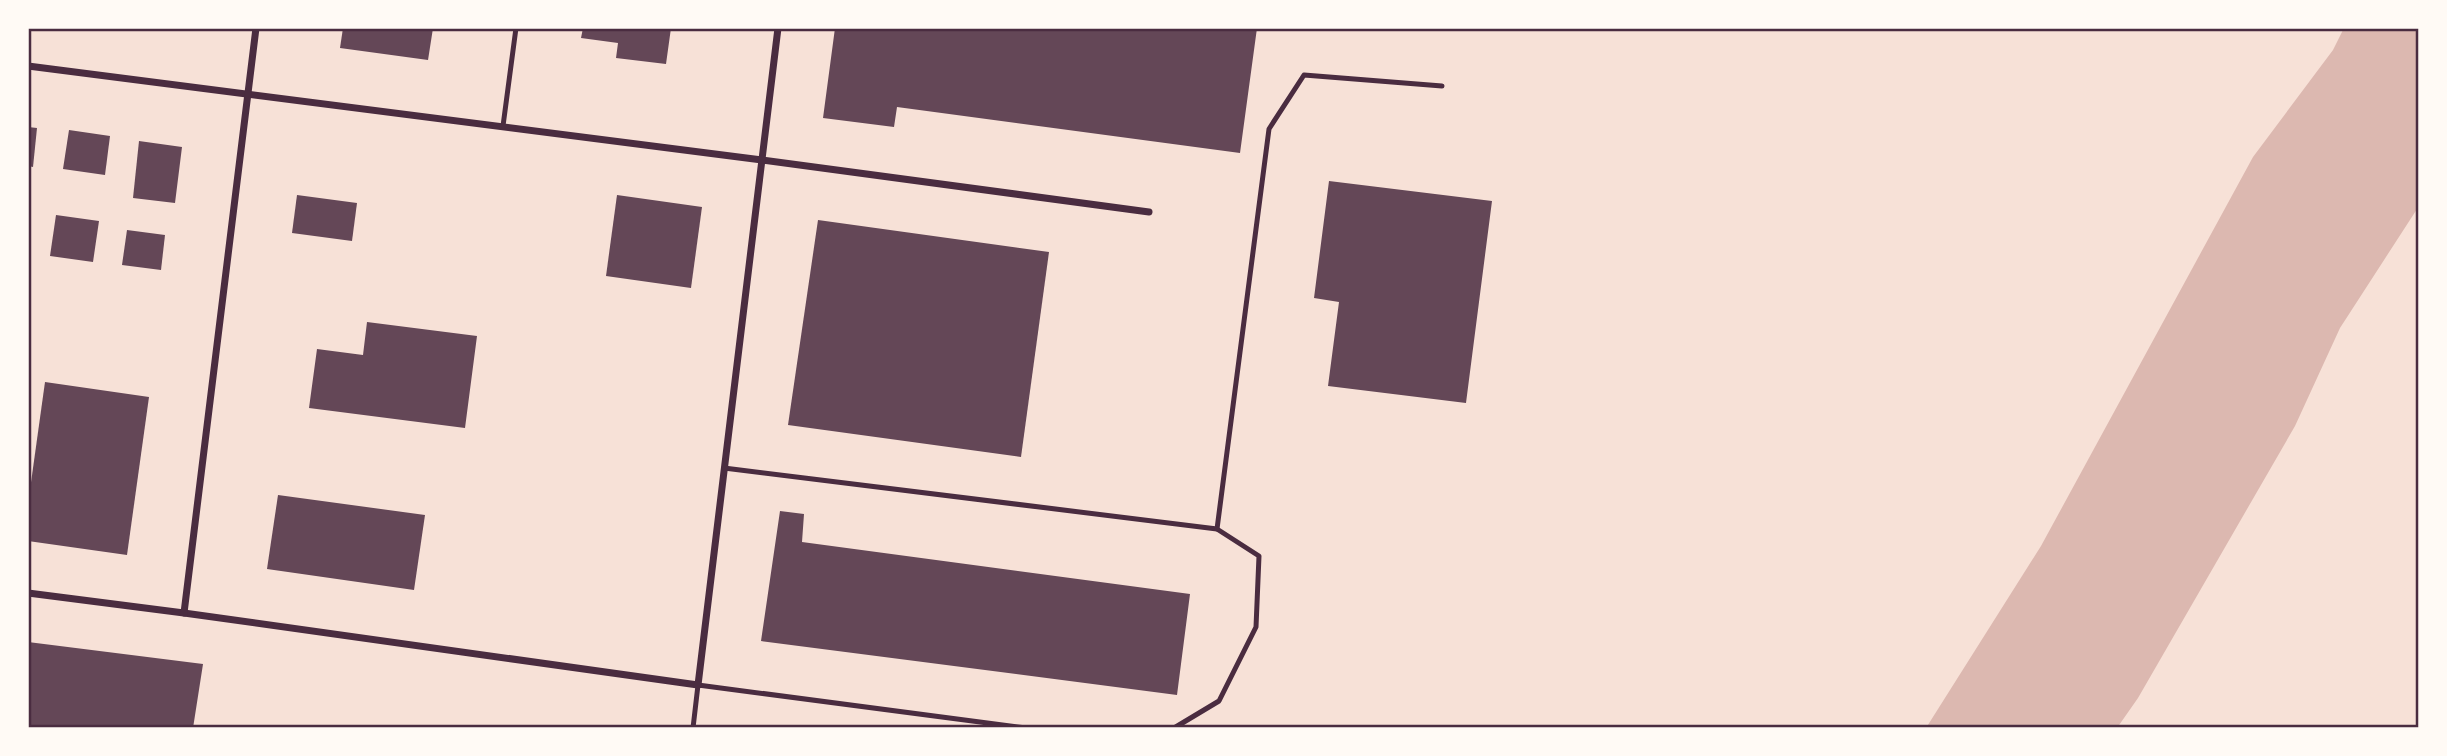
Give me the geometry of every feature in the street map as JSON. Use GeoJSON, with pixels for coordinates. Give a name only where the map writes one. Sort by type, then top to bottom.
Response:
{"type":"FeatureCollection","features":[{"type":"Feature","properties":{"kind":"street"},"geometry":{"type":"LineString","coordinates":[[184,612],[256,28]]}},
{"type":"Feature","properties":{"kind":"street"},"geometry":{"type":"LineString","coordinates":[[28,593],[184,612],[698,685],[778,28]]}},
{"type":"Feature","properties":{"kind":"street"},"geometry":{"type":"LineString","coordinates":[[28,66],[1149,212]]}},
{"type":"Feature","properties":{"kind":"lane"},"geometry":{"type":"LineString","coordinates":[[503,127],[516,28]]}},
{"type":"Feature","properties":{"kind":"lane"},"geometry":{"type":"LineString","coordinates":[[1217,529],[1269,129],[1304,75],[1442,86]]}},
{"type":"Feature","properties":{"kind":"lane"},"geometry":{"type":"LineString","coordinates":[[724,468],[1217,529],[1259,556],[1255,627],[1219,701],[1174,728]]}},
{"type":"Feature","properties":{"kind":"lane"},"geometry":{"type":"LineString","coordinates":[[693,728],[698,685],[1026,728]]}},
{"type":"Feature","properties":{"kind":"shaded area"},"geometry":{"type":"Polygon","coordinates":[[[2344,28],[2419,28],[2419,206],[2340,328],[2295,426],[2138,698],[2117,728],[1926,728],[2041,546],[2253,157],[2333,50],[2344,28]]]}},
{"type":"Feature","properties":{"kind":"building"},"geometry":{"type":"Polygon","coordinates":[[[343,28],[433,28],[428,60],[340,48],[343,28]]]}},
{"type":"Feature","properties":{"kind":"building"},"geometry":{"type":"Polygon","coordinates":[[[583,28],[671,28],[666,64],[616,58],[618,43],[581,38],[583,28]]]}},
{"type":"Feature","properties":{"kind":"building"},"geometry":{"type":"Polygon","coordinates":[[[835,28],[1257,28],[1240,153],[897,107],[894,127],[823,118],[835,28]]]}},
{"type":"Feature","properties":{"kind":"building"},"geometry":{"type":"Polygon","coordinates":[[[28,127],[37,128],[33,167],[28,166],[28,127]]]}},
{"type":"Feature","properties":{"kind":"building"},"geometry":{"type":"Polygon","coordinates":[[[69,130],[110,136],[105,175],[63,169],[69,130]]]}},
{"type":"Feature","properties":{"kind":"building"},"geometry":{"type":"Polygon","coordinates":[[[139,141],[182,147],[175,203],[133,198],[139,141]]]}},
{"type":"Feature","properties":{"kind":"building"},"geometry":{"type":"Polygon","coordinates":[[[1329,181],[1492,201],[1466,403],[1328,386],[1339,302],[1314,298],[1329,181]]]}},
{"type":"Feature","properties":{"kind":"building"},"geometry":{"type":"Polygon","coordinates":[[[297,195],[357,203],[352,241],[292,233],[297,195]]]}},
{"type":"Feature","properties":{"kind":"building"},"geometry":{"type":"Polygon","coordinates":[[[617,195],[702,207],[691,288],[606,276],[617,195]]]}},
{"type":"Feature","properties":{"kind":"building"},"geometry":{"type":"Polygon","coordinates":[[[56,215],[99,221],[93,262],[50,256],[56,215]]]}},
{"type":"Feature","properties":{"kind":"building"},"geometry":{"type":"Polygon","coordinates":[[[818,220],[1049,252],[1021,457],[788,425],[818,220]]]}},
{"type":"Feature","properties":{"kind":"building"},"geometry":{"type":"Polygon","coordinates":[[[127,230],[165,235],[161,270],[122,265],[127,230]]]}},
{"type":"Feature","properties":{"kind":"building"},"geometry":{"type":"Polygon","coordinates":[[[367,322],[477,336],[465,428],[309,408],[317,349],[363,355],[367,322]]]}},
{"type":"Feature","properties":{"kind":"building"},"geometry":{"type":"Polygon","coordinates":[[[45,382],[149,397],[127,555],[28,541],[28,504],[45,382]]]}},
{"type":"Feature","properties":{"kind":"building"},"geometry":{"type":"Polygon","coordinates":[[[278,495],[425,515],[414,590],[267,569],[278,495]]]}},
{"type":"Feature","properties":{"kind":"building"},"geometry":{"type":"Polygon","coordinates":[[[780,511],[804,514],[802,542],[1190,594],[1177,695],[761,641],[780,511]]]}},
{"type":"Feature","properties":{"kind":"building"},"geometry":{"type":"Polygon","coordinates":[[[28,642],[203,664],[193,728],[28,728],[28,642]]]}}]}
